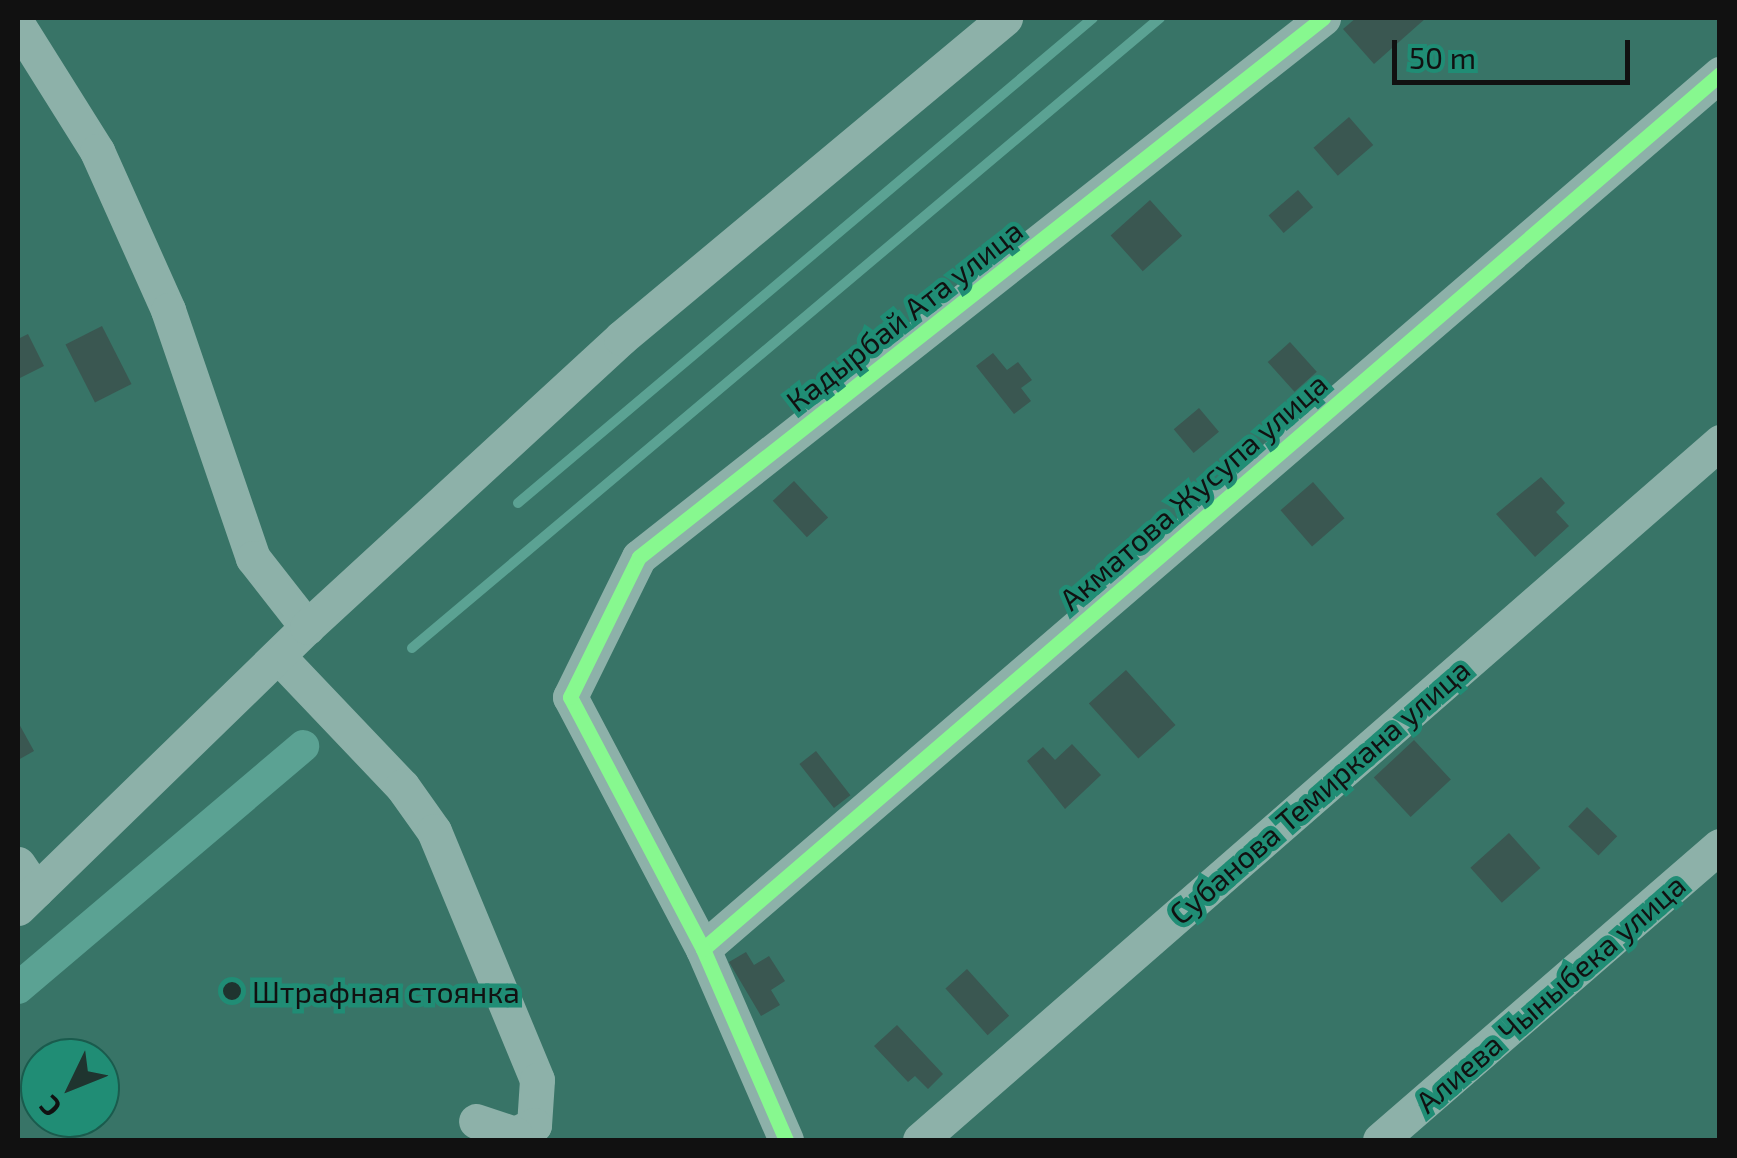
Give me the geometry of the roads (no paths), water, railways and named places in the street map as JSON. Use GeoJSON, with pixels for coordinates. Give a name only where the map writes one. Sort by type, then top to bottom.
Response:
{"type":"FeatureCollection","features":[{"type":"Feature","properties":{"kind":"street"},"geometry":{"type":"LineString","coordinates":[[24,888],[621,338],[1006,18]]}},
{"type":"Feature","properties":{"kind":"street","name":"Кадырбай Ата улица"},"geometry":{"type":"LineString","coordinates":[[703,949],[570,697],[640,556],[1324,18]]}},
{"type":"Feature","properties":{"kind":"street"},"geometry":{"type":"LineString","coordinates":[[18,25],[97,151],[168,310],[253,558],[307,627]]}},
{"type":"Feature","properties":{"kind":"street","name":"Акматова Жусупа улица"},"geometry":{"type":"LineString","coordinates":[[703,949],[1720,74]]}},
{"type":"Feature","properties":{"kind":"street","name":"Субанова Темиркана улица"},"geometry":{"type":"LineString","coordinates":[[920,1140],[1720,442]]}},
{"type":"Feature","properties":{"kind":"street"},"geometry":{"type":"LineString","coordinates":[[278,656],[402,786],[434,832],[537,1080],[534,1125],[516,1134],[476,1121]]}},
{"type":"Feature","properties":{"kind":"street","name":"Алиева Чыныбека улица"},"geometry":{"type":"LineString","coordinates":[[1380,1140],[1720,846]]}},
{"type":"Feature","properties":{"kind":"street"},"geometry":{"type":"LineString","coordinates":[[703,949],[786,1140]]}},
{"type":"Feature","properties":{"kind":"waterway"},"geometry":{"type":"LineString","coordinates":[[518,503],[1093,18]]}},
{"type":"Feature","properties":{"kind":"waterway"},"geometry":{"type":"LineString","coordinates":[[412,648],[1160,18]]}},
{"type":"Feature","properties":{"kind":"waterway"},"geometry":{"type":"LineString","coordinates":[[18,988],[303,746]]}},
{"type":"Feature","properties":{"kind":"place","name":"Штрафная стоянка"},"geometry":{"type":"Point","coordinates":[232,991]}}]}
